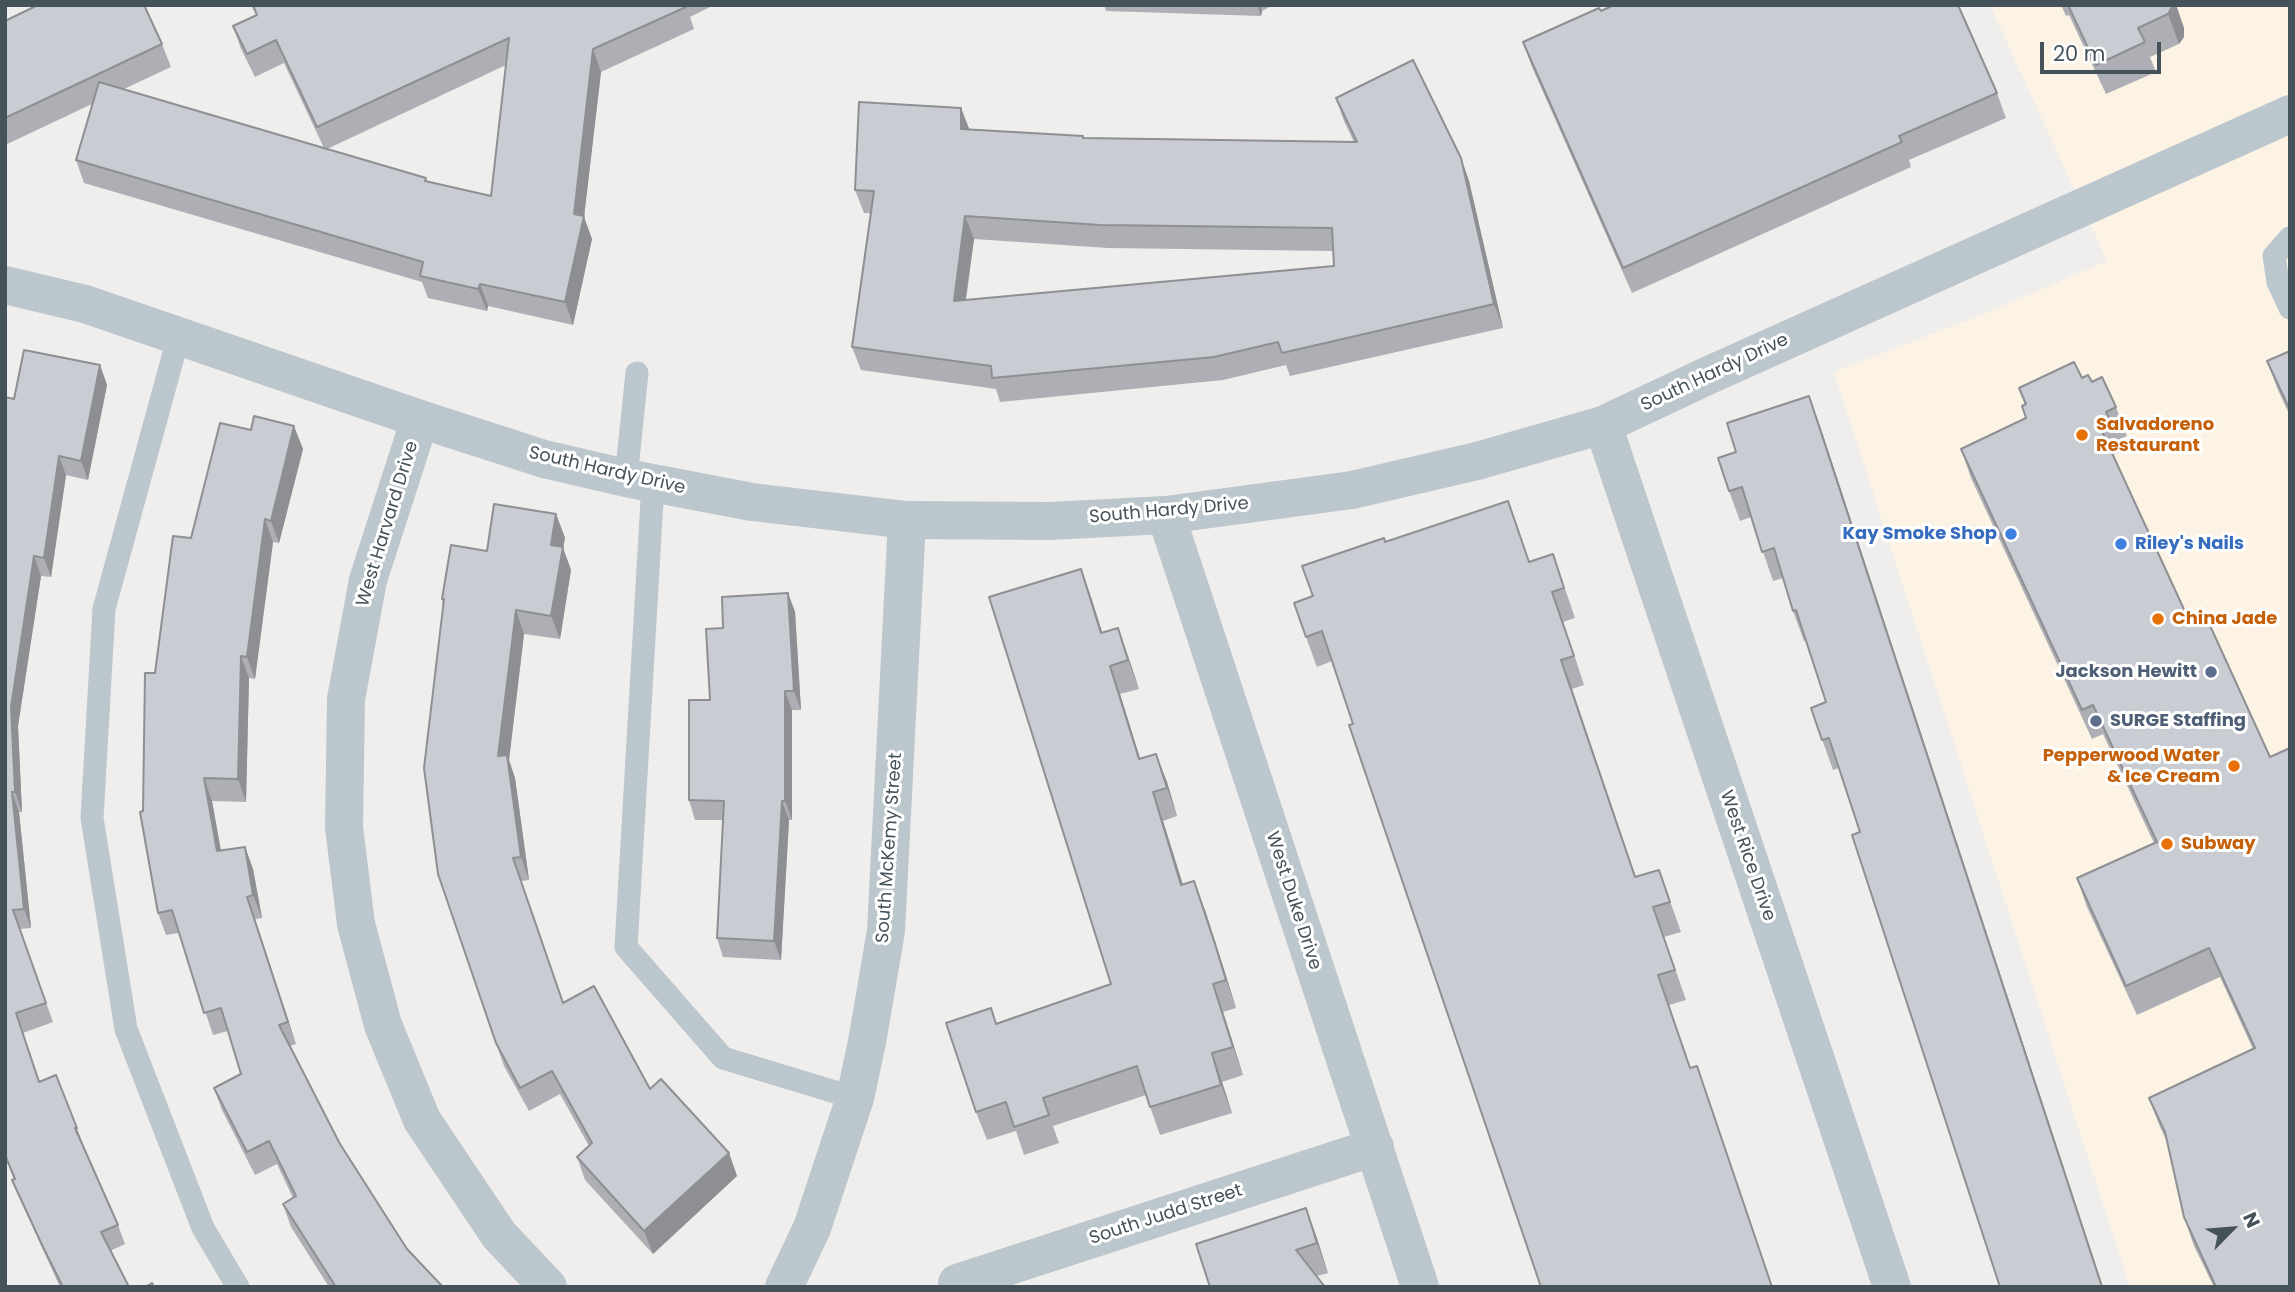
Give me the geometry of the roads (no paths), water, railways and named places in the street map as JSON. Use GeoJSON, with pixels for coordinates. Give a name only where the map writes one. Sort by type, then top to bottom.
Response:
{"type":"FeatureCollection","features":[{"type":"Feature","properties":{"kind":"street","name":"South Hardy Drive"},"geometry":{"type":"LineString","coordinates":[[5,285],[85,304],[544,459],[639,481],[752,502],[907,520],[1050,522],[1166,515],[1352,490],[1477,461],[1603,425],[2290,114]]}},
{"type":"Feature","properties":{"kind":"street","name":"West Harvard Drive"},"geometry":{"type":"LineString","coordinates":[[420,419],[368,580],[346,699],[344,827],[356,924],[383,1025],[422,1121],[499,1235],[548,1287]]}},
{"type":"Feature","properties":{"kind":"street","name":"West Rice Drive"},"geometry":{"type":"LineString","coordinates":[[1603,425],[1892,1287]]}},
{"type":"Feature","properties":{"kind":"street","name":"West Duke Drive"},"geometry":{"type":"LineString","coordinates":[[1166,515],[1420,1287]]}},
{"type":"Feature","properties":{"kind":"street","name":"South McKemy Street"},"geometry":{"type":"LineString","coordinates":[[783,1287],[812,1228],[855,1098],[886,930],[907,520]]}},
{"type":"Feature","properties":{"kind":"street","name":"South Judd Street"},"geometry":{"type":"LineString","coordinates":[[957,1283],[1375,1147]]}},
{"type":"Feature","properties":{"kind":"lane"},"geometry":{"type":"LineString","coordinates":[[2290,238],[2274,256],[2278,282],[2290,308]]}},
{"type":"Feature","properties":{"kind":"lane"},"geometry":{"type":"LineString","coordinates":[[179,335],[104,609],[92,818],[126,1029],[203,1227],[238,1287]]}},
{"type":"Feature","properties":{"kind":"lane"},"geometry":{"type":"LineString","coordinates":[[637,373],[639,481],[626,947],[723,1058],[855,1098]]}},
{"type":"Feature","properties":{"kind":"place","name":"Salvadoreno Restaurant"},"geometry":{"type":"Point","coordinates":[2082,435]}},
{"type":"Feature","properties":{"kind":"place","name":"Kay Smoke Shop"},"geometry":{"type":"Point","coordinates":[2011,534]}},
{"type":"Feature","properties":{"kind":"place","name":"Riley's Nails"},"geometry":{"type":"Point","coordinates":[2121,544]}},
{"type":"Feature","properties":{"kind":"place","name":"China Jade"},"geometry":{"type":"Point","coordinates":[2158,619]}},
{"type":"Feature","properties":{"kind":"place","name":"Jackson Hewitt"},"geometry":{"type":"Point","coordinates":[2211,672]}},
{"type":"Feature","properties":{"kind":"place","name":"SURGE Staffing"},"geometry":{"type":"Point","coordinates":[2096,721]}},
{"type":"Feature","properties":{"kind":"place","name":"Pepperwood Water & Ice Cream"},"geometry":{"type":"Point","coordinates":[2234,766]}},
{"type":"Feature","properties":{"kind":"place","name":"Subway"},"geometry":{"type":"Point","coordinates":[2167,844]}}]}
